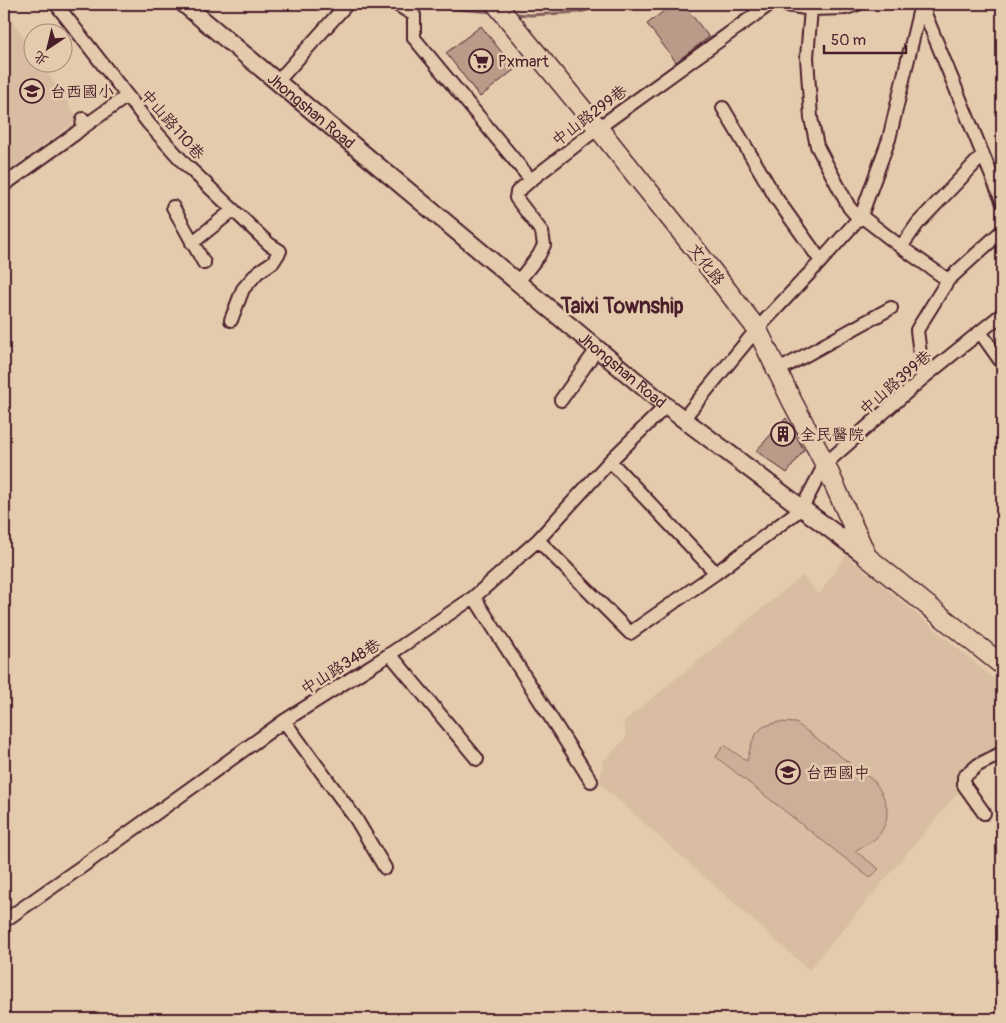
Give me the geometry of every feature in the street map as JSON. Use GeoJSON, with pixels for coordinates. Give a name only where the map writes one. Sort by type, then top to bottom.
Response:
{"type":"FeatureCollection","features":[{"type":"Feature","properties":{"kind":"main road","name":"文化路"},"geometry":{"type":"LineString","coordinates":[[501,10],[598,128],[757,329],[825,464],[867,557]]}},
{"type":"Feature","properties":{"kind":"main road","name":"Jhongshan Road"},"geometry":{"type":"LineString","coordinates":[[867,557],[1002,665]]}},
{"type":"Feature","properties":{"kind":"street","name":"中山路110巷"},"geometry":{"type":"LineString","coordinates":[[56,4],[148,124],[184,163],[269,244],[280,251],[273,262],[258,272],[243,289],[232,320]]}},
{"type":"Feature","properties":{"kind":"street","name":"Jhongshan Road"},"geometry":{"type":"LineString","coordinates":[[184,4],[666,406],[867,557]]}},
{"type":"Feature","properties":{"kind":"street"},"geometry":{"type":"LineString","coordinates":[[276,82],[348,4]]}},
{"type":"Feature","properties":{"kind":"street"},"geometry":{"type":"LineString","coordinates":[[396,4],[414,15],[414,38],[531,180]]}},
{"type":"Feature","properties":{"kind":"street","name":"中山路299巷"},"geometry":{"type":"LineString","coordinates":[[517,283],[539,255],[544,245],[542,232],[516,198],[517,192],[598,128],[770,4]]}},
{"type":"Feature","properties":{"kind":"street"},"geometry":{"type":"LineString","coordinates":[[781,4],[811,9],[846,8],[858,4]]}},
{"type":"Feature","properties":{"kind":"street"},"geometry":{"type":"LineString","coordinates":[[921,4],[1002,201]]}},
{"type":"Feature","properties":{"kind":"street"},"geometry":{"type":"LineString","coordinates":[[683,419],[757,329],[861,216],[889,139],[921,4]]}},
{"type":"Feature","properties":{"kind":"street"},"geometry":{"type":"LineString","coordinates":[[811,9],[807,56],[811,118],[817,146],[854,214],[861,216],[948,280]]}},
{"type":"Feature","properties":{"kind":"street"},"geometry":{"type":"LineString","coordinates":[[4,185],[75,134],[83,123],[127,96]]}},
{"type":"Feature","properties":{"kind":"street"},"geometry":{"type":"LineString","coordinates":[[723,108],[776,198],[821,261]]}},
{"type":"Feature","properties":{"kind":"street"},"geometry":{"type":"LineString","coordinates":[[901,247],[918,223],[984,155]]}},
{"type":"Feature","properties":{"kind":"street"},"geometry":{"type":"LineString","coordinates":[[173,207],[204,263]]}},
{"type":"Feature","properties":{"kind":"street"},"geometry":{"type":"LineString","coordinates":[[192,243],[233,210]]}},
{"type":"Feature","properties":{"kind":"street"},"geometry":{"type":"LineString","coordinates":[[923,378],[917,330],[948,280],[1002,231]]}},
{"type":"Feature","properties":{"kind":"street"},"geometry":{"type":"LineString","coordinates":[[777,371],[890,308]]}},
{"type":"Feature","properties":{"kind":"street","name":"中山路399巷"},"geometry":{"type":"LineString","coordinates":[[802,508],[825,464],[923,378],[980,332],[1002,317]]}},
{"type":"Feature","properties":{"kind":"street"},"geometry":{"type":"LineString","coordinates":[[980,332],[1002,362]]}},
{"type":"Feature","properties":{"kind":"street"},"geometry":{"type":"LineString","coordinates":[[561,400],[597,349]]}},
{"type":"Feature","properties":{"kind":"street","name":"中山路348巷"},"geometry":{"type":"LineString","coordinates":[[4,921],[284,721],[390,654],[474,597],[538,540],[610,461],[666,406]]}},
{"type":"Feature","properties":{"kind":"street"},"geometry":{"type":"LineString","coordinates":[[610,461],[716,573]]}},
{"type":"Feature","properties":{"kind":"street"},"geometry":{"type":"LineString","coordinates":[[538,540],[630,633],[716,573],[802,508]]}},
{"type":"Feature","properties":{"kind":"street"},"geometry":{"type":"LineString","coordinates":[[474,597],[591,781]]}},
{"type":"Feature","properties":{"kind":"street"},"geometry":{"type":"LineString","coordinates":[[390,654],[477,759]]}},
{"type":"Feature","properties":{"kind":"street"},"geometry":{"type":"LineString","coordinates":[[284,721],[356,819],[385,868]]}},
{"type":"Feature","properties":{"kind":"street"},"geometry":{"type":"LineString","coordinates":[[984,813],[964,785],[964,778],[978,765],[1002,753]]}},
{"type":"Feature","properties":{"kind":"shaded area","name":"台西國小"},"geometry":{"type":"Polygon","coordinates":[[[4,8],[22,35],[22,72],[47,72],[79,119],[4,174],[4,8]]]}},
{"type":"Feature","properties":{"kind":"shaded area","name":"台西國中"},"geometry":{"type":"Polygon","coordinates":[[[846,555],[1002,685],[1002,740],[809,970],[599,783],[603,761],[627,737],[623,722],[802,576],[819,594],[846,555]]]}},
{"type":"Feature","properties":{"kind":"shaded area"},"geometry":{"type":"Polygon","coordinates":[[[779,722],[796,723],[875,782],[879,788],[887,807],[885,825],[877,837],[855,851],[879,869],[870,878],[716,757],[724,745],[747,761],[752,742],[759,730],[779,722]]]}},
{"type":"Feature","properties":{"kind":"building"},"geometry":{"type":"Polygon","coordinates":[[[673,4],[683,4],[709,37],[676,62],[647,24],[673,4]]]}},
{"type":"Feature","properties":{"kind":"building","name":"Pxmart"},"geometry":{"type":"Polygon","coordinates":[[[481,26],[515,69],[480,97],[446,53],[481,26]]]}},
{"type":"Feature","properties":{"kind":"building","name":"全民醫院"},"geometry":{"type":"Polygon","coordinates":[[[786,418],[804,450],[787,473],[756,451],[786,418]]]}},
{"type":"Feature","properties":{"kind":"waterway"},"geometry":{"type":"LineString","coordinates":[[426,4],[445,8],[493,12]]}},
{"type":"Feature","properties":{"kind":"waterway"},"geometry":{"type":"LineString","coordinates":[[514,14],[531,15],[579,12],[611,4]]}},
{"type":"Feature","properties":{"kind":"place","name":"Pxmart"},"geometry":{"type":"Point","coordinates":[481,61]}},
{"type":"Feature","properties":{"kind":"place","name":"台西國小"},"geometry":{"type":"Point","coordinates":[32,91]}},
{"type":"Feature","properties":{"kind":"place","name":"全民醫院"},"geometry":{"type":"Point","coordinates":[783,434]}},
{"type":"Feature","properties":{"kind":"place","name":"台西國中"},"geometry":{"type":"Point","coordinates":[788,772]}},
{"type":"Feature","properties":{"kind":"district","name":"Taixi Township"},"geometry":{"type":"Point","coordinates":[622,306]}}]}
